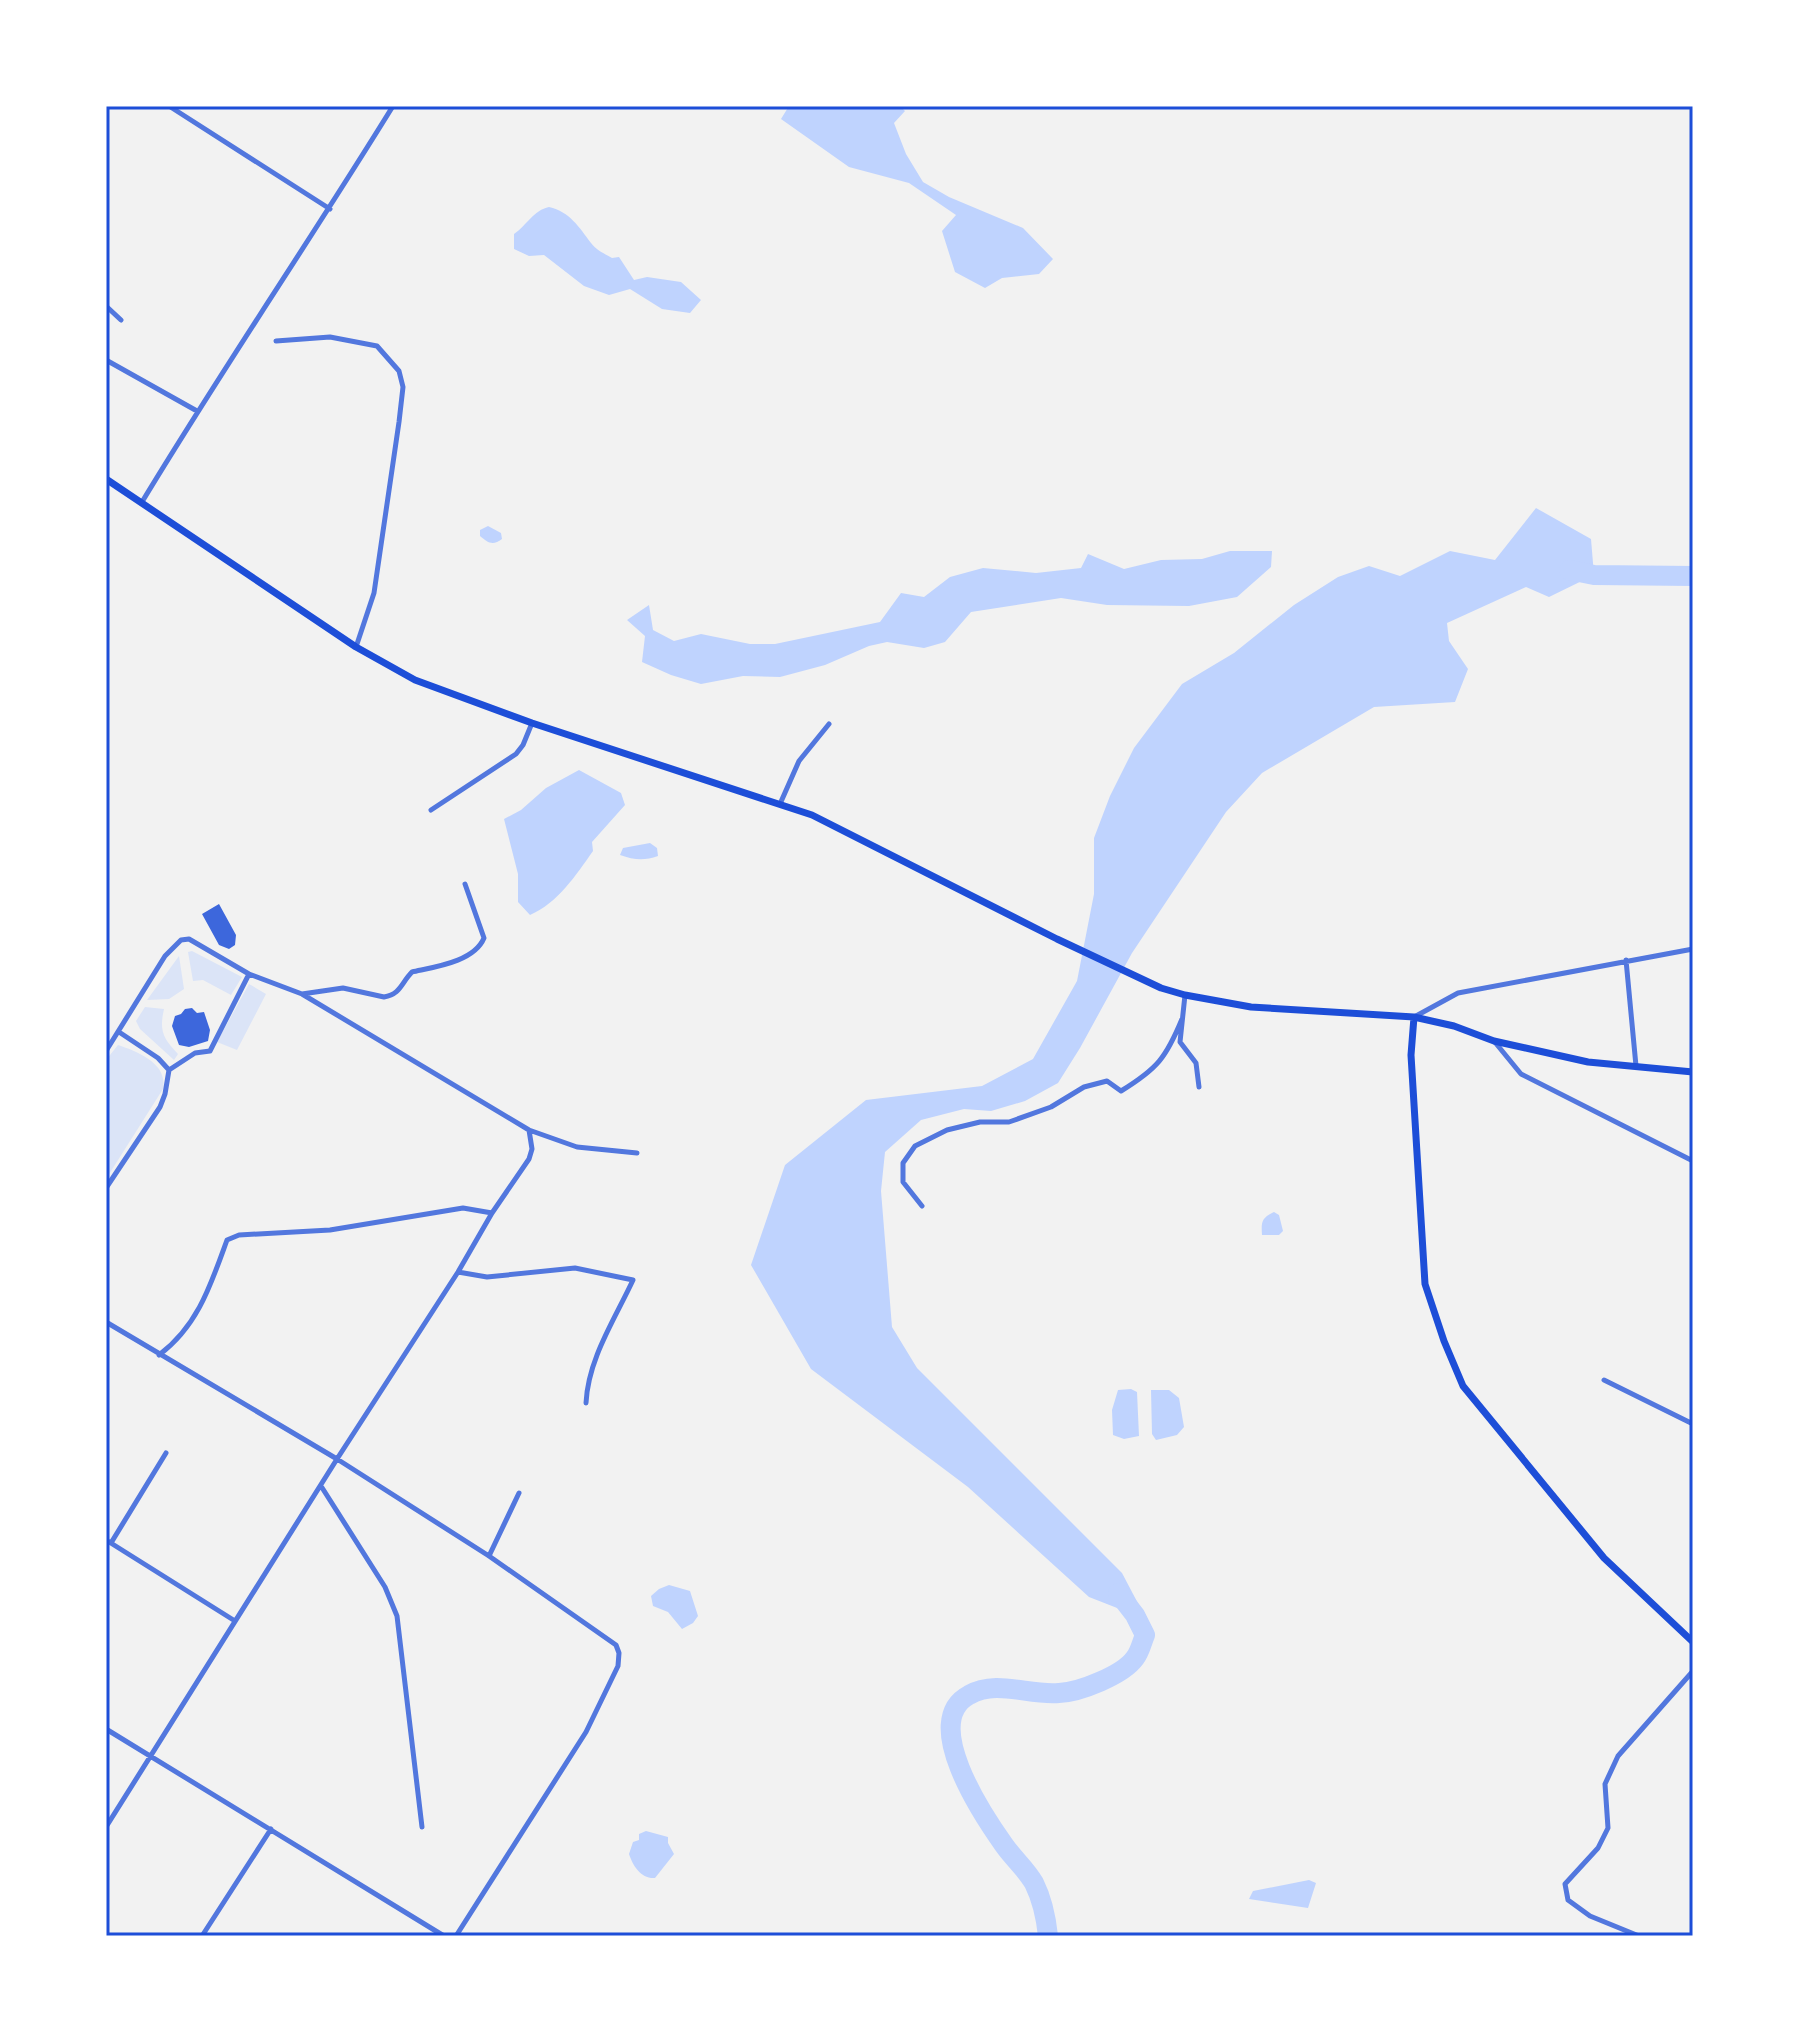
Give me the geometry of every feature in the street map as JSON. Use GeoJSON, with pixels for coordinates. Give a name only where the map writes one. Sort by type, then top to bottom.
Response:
{"type":"FeatureCollection","features":[{"type":"Feature","properties":{"kind":"main road"},"geometry":{"type":"LineString","coordinates":[[106,479],[356,647],[415,680],[532,723],[812,815],[1161,988],[1251,1007],[1414,1017],[1454,1026],[1494,1041],[1588,1062],[1693,1072]]}},
{"type":"Feature","properties":{"kind":"main road"},"geometry":{"type":"LineString","coordinates":[[1414,1017],[1411,1055],[1425,1284],[1463,1386],[1604,1558],[1693,1642]]}},
{"type":"Feature","properties":{"kind":"street"},"geometry":{"type":"LineString","coordinates":[[169,106],[330,209]]}},
{"type":"Feature","properties":{"kind":"street"},"geometry":{"type":"LineString","coordinates":[[182,115],[187,106]]}},
{"type":"Feature","properties":{"kind":"street"},"geometry":{"type":"LineString","coordinates":[[142,502],[393,106]]}},
{"type":"Feature","properties":{"kind":"street"},"geometry":{"type":"LineString","coordinates":[[106,307],[121,320]]}},
{"type":"Feature","properties":{"kind":"street"},"geometry":{"type":"LineString","coordinates":[[276,341],[330,337],[377,346],[399,371],[403,387],[374,593],[356,647]]}},
{"type":"Feature","properties":{"kind":"street"},"geometry":{"type":"LineString","coordinates":[[106,360],[197,411]]}},
{"type":"Feature","properties":{"kind":"street"},"geometry":{"type":"LineString","coordinates":[[431,810],[516,754],[532,723]]}},
{"type":"Feature","properties":{"kind":"street"},"geometry":{"type":"LineString","coordinates":[[780,804],[799,761],[829,724]]}},
{"type":"Feature","properties":{"kind":"street"},"geometry":{"type":"LineString","coordinates":[[302,994],[343,988],[384,997],[399,991],[412,972],[449,964],[478,948],[484,938],[465,884]]}},
{"type":"Feature","properties":{"kind":"street"},"geometry":{"type":"LineString","coordinates":[[106,1051],[165,956],[181,940],[189,939],[249,974],[302,994],[529,1130],[577,1147],[637,1153]]}},
{"type":"Feature","properties":{"kind":"street"},"geometry":{"type":"LineString","coordinates":[[1414,1017],[1458,993],[1693,949]]}},
{"type":"Feature","properties":{"kind":"street"},"geometry":{"type":"LineString","coordinates":[[1626,960],[1636,1067]]}},
{"type":"Feature","properties":{"kind":"street"},"geometry":{"type":"LineString","coordinates":[[106,1188],[160,1107],[169,1070],[195,1053],[210,1051],[249,974]]}},
{"type":"Feature","properties":{"kind":"street"},"geometry":{"type":"LineString","coordinates":[[1185,995],[1180,1042],[1196,1063],[1199,1087]]}},
{"type":"Feature","properties":{"kind":"street"},"geometry":{"type":"LineString","coordinates":[[922,1206],[903,1182],[903,1163],[915,1146],[947,1130],[980,1122],[1009,1122],[1051,1107],[1084,1087],[1107,1081],[1121,1091],[1141,1079],[1168,1053],[1182,1019]]}},
{"type":"Feature","properties":{"kind":"street"},"geometry":{"type":"LineString","coordinates":[[119,1032],[158,1058],[169,1070]]}},
{"type":"Feature","properties":{"kind":"street"},"geometry":{"type":"LineString","coordinates":[[1494,1041],[1521,1074],[1693,1161]]}},
{"type":"Feature","properties":{"kind":"street"},"geometry":{"type":"LineString","coordinates":[[106,1827],[529,1159],[532,1149],[529,1130]]}},
{"type":"Feature","properties":{"kind":"street"},"geometry":{"type":"LineString","coordinates":[[159,1355],[174,1343],[202,1306],[227,1240],[239,1235],[353,1227],[463,1208],[492,1213]]}},
{"type":"Feature","properties":{"kind":"street"},"geometry":{"type":"LineString","coordinates":[[458,1272],[487,1277],[575,1268],[633,1280],[598,1353],[587,1385],[586,1403]]}},
{"type":"Feature","properties":{"kind":"street"},"geometry":{"type":"LineString","coordinates":[[106,1322],[337,1459],[489,1556],[616,1645],[618,1666],[586,1732],[456,1936]]}},
{"type":"Feature","properties":{"kind":"street"},"geometry":{"type":"LineString","coordinates":[[1604,1380],[1693,1424]]}},
{"type":"Feature","properties":{"kind":"street"},"geometry":{"type":"LineString","coordinates":[[166,1453],[108,1542],[235,1621]]}},
{"type":"Feature","properties":{"kind":"street"},"geometry":{"type":"LineString","coordinates":[[321,1486],[385,1587],[397,1616],[422,1827]]}},
{"type":"Feature","properties":{"kind":"street"},"geometry":{"type":"LineString","coordinates":[[489,1556],[519,1493]]}},
{"type":"Feature","properties":{"kind":"street"},"geometry":{"type":"LineString","coordinates":[[1639,1936],[1590,1916],[1568,1900],[1565,1884],[1598,1848],[1608,1828],[1605,1784],[1618,1756],[1693,1671]]}},
{"type":"Feature","properties":{"kind":"street"},"geometry":{"type":"LineString","coordinates":[[106,1729],[444,1936]]}},
{"type":"Feature","properties":{"kind":"street"},"geometry":{"type":"LineString","coordinates":[[202,1936],[271,1829]]}},
{"type":"Feature","properties":{"kind":"shaded area"},"geometry":{"type":"Polygon","coordinates":[[[192,951],[242,977],[231,995],[203,980],[193,981],[188,952],[192,951]]]}},
{"type":"Feature","properties":{"kind":"shaded area"},"geometry":{"type":"Polygon","coordinates":[[[179,956],[184,989],[169,999],[147,1000],[179,956]]]}},
{"type":"Feature","properties":{"kind":"shaded area"},"geometry":{"type":"Polygon","coordinates":[[[249,984],[266,994],[237,1050],[217,1042],[249,984]]]}},
{"type":"Feature","properties":{"kind":"shaded area"},"geometry":{"type":"Polygon","coordinates":[[[145,1007],[164,1009],[162,1029],[178,1054],[174,1060],[140,1029],[136,1021],[145,1007]]]}},
{"type":"Feature","properties":{"kind":"shaded area"},"geometry":{"type":"Polygon","coordinates":[[[118,1045],[150,1060],[161,1073],[163,1089],[106,1179],[106,1060],[118,1045]]]}},
{"type":"Feature","properties":{"kind":"water"},"geometry":{"type":"Polygon","coordinates":[[[789,106],[900,106],[905,111],[894,123],[906,154],[923,182],[949,197],[1023,228],[1053,259],[1039,274],[1002,278],[985,288],[955,272],[942,231],[956,215],[909,183],[849,167],[781,119],[789,106]]]}},
{"type":"Feature","properties":{"kind":"water"},"geometry":{"type":"Polygon","coordinates":[[[549,207],[568,216],[598,250],[612,258],[619,257],[634,280],[647,277],[681,282],[701,300],[690,313],[662,309],[630,289],[609,295],[584,286],[544,255],[529,256],[514,249],[514,234],[535,214],[549,207]]]}},
{"type":"Feature","properties":{"kind":"water"},"geometry":{"type":"Polygon","coordinates":[[[1536,508],[1591,539],[1594,575],[1549,597],[1526,587],[1447,623],[1449,641],[1468,669],[1455,702],[1374,707],[1262,773],[1226,812],[1132,953],[1058,1083],[1025,1101],[991,1111],[964,1109],[921,1120],[885,1152],[881,1191],[892,1327],[917,1368],[1122,1573],[1142,1611],[1135,1615],[1089,1597],[968,1487],[811,1369],[751,1265],[785,1165],[866,1100],[982,1086],[1033,1059],[1077,981],[1094,894],[1094,838],[1110,796],[1134,748],[1182,684],[1234,653],[1294,605],[1338,577],[1369,566],[1400,576],[1450,551],[1495,560],[1536,508]]]}},
{"type":"Feature","properties":{"kind":"water"},"geometry":{"type":"Polygon","coordinates":[[[488,526],[501,533],[502,539],[491,543],[480,536],[480,530],[488,526]]]}},
{"type":"Feature","properties":{"kind":"water"},"geometry":{"type":"Polygon","coordinates":[[[1230,551],[1272,551],[1271,567],[1237,597],[1189,606],[1107,605],[1061,598],[971,612],[945,642],[924,648],[887,642],[869,646],[825,665],[780,677],[743,676],[701,684],[671,675],[642,662],[645,636],[627,620],[649,605],[653,630],[674,641],[701,634],[750,644],[775,644],[880,622],[901,593],[924,597],[950,577],[983,568],[1036,573],[1081,568],[1088,554],[1124,569],[1161,560],[1202,559],[1230,551]]]}},
{"type":"Feature","properties":{"kind":"water"},"geometry":{"type":"Polygon","coordinates":[[[579,770],[621,793],[625,805],[592,842],[593,851],[566,888],[530,915],[518,902],[518,874],[504,819],[521,810],[546,788],[579,770]]]}},
{"type":"Feature","properties":{"kind":"water"},"geometry":{"type":"Polygon","coordinates":[[[650,843],[657,848],[658,856],[639,859],[620,855],[623,848],[650,843]]]}},
{"type":"Feature","properties":{"kind":"water"},"geometry":{"type":"Polygon","coordinates":[[[1274,1212],[1279,1215],[1283,1231],[1279,1235],[1262,1235],[1263,1220],[1274,1212]]]}},
{"type":"Feature","properties":{"kind":"water"},"geometry":{"type":"Polygon","coordinates":[[[1118,1390],[1137,1392],[1139,1436],[1124,1439],[1113,1435],[1112,1410],[1118,1390]]]}},
{"type":"Feature","properties":{"kind":"water"},"geometry":{"type":"Polygon","coordinates":[[[1151,1390],[1169,1390],[1179,1398],[1184,1427],[1177,1435],[1156,1440],[1152,1434],[1151,1390]]]}},
{"type":"Feature","properties":{"kind":"water"},"geometry":{"type":"Polygon","coordinates":[[[669,1585],[690,1591],[698,1616],[682,1629],[668,1612],[653,1606],[651,1596],[669,1585]]]}},
{"type":"Feature","properties":{"kind":"water"},"geometry":{"type":"Polygon","coordinates":[[[646,1831],[668,1837],[674,1854],[655,1878],[638,1871],[629,1854],[633,1842],[646,1831]]]}},
{"type":"Feature","properties":{"kind":"water"},"geometry":{"type":"Polygon","coordinates":[[[1309,1880],[1316,1883],[1308,1908],[1249,1899],[1253,1891],[1309,1880]]]}},
{"type":"Feature","properties":{"kind":"building"},"geometry":{"type":"Polygon","coordinates":[[[219,904],[236,935],[235,945],[229,949],[219,945],[202,914],[219,904]]]}},
{"type":"Feature","properties":{"kind":"building"},"geometry":{"type":"Polygon","coordinates":[[[192,1008],[197,1013],[204,1012],[210,1030],[208,1041],[189,1047],[179,1045],[172,1026],[175,1016],[192,1008]]]}},
{"type":"Feature","properties":{"kind":"waterway"},"geometry":{"type":"LineString","coordinates":[[1569,570],[1594,575],[1693,576]]}},
{"type":"Feature","properties":{"kind":"waterway"},"geometry":{"type":"LineString","coordinates":[[1048,1936],[1044,1909],[1034,1883],[994,1831],[970,1791],[953,1746],[951,1725],[956,1708],[969,1695],[980,1690],[1002,1688],[1068,1692],[1100,1682],[1129,1664],[1138,1653],[1145,1635],[1135,1615],[1118,1593]]}}]}
